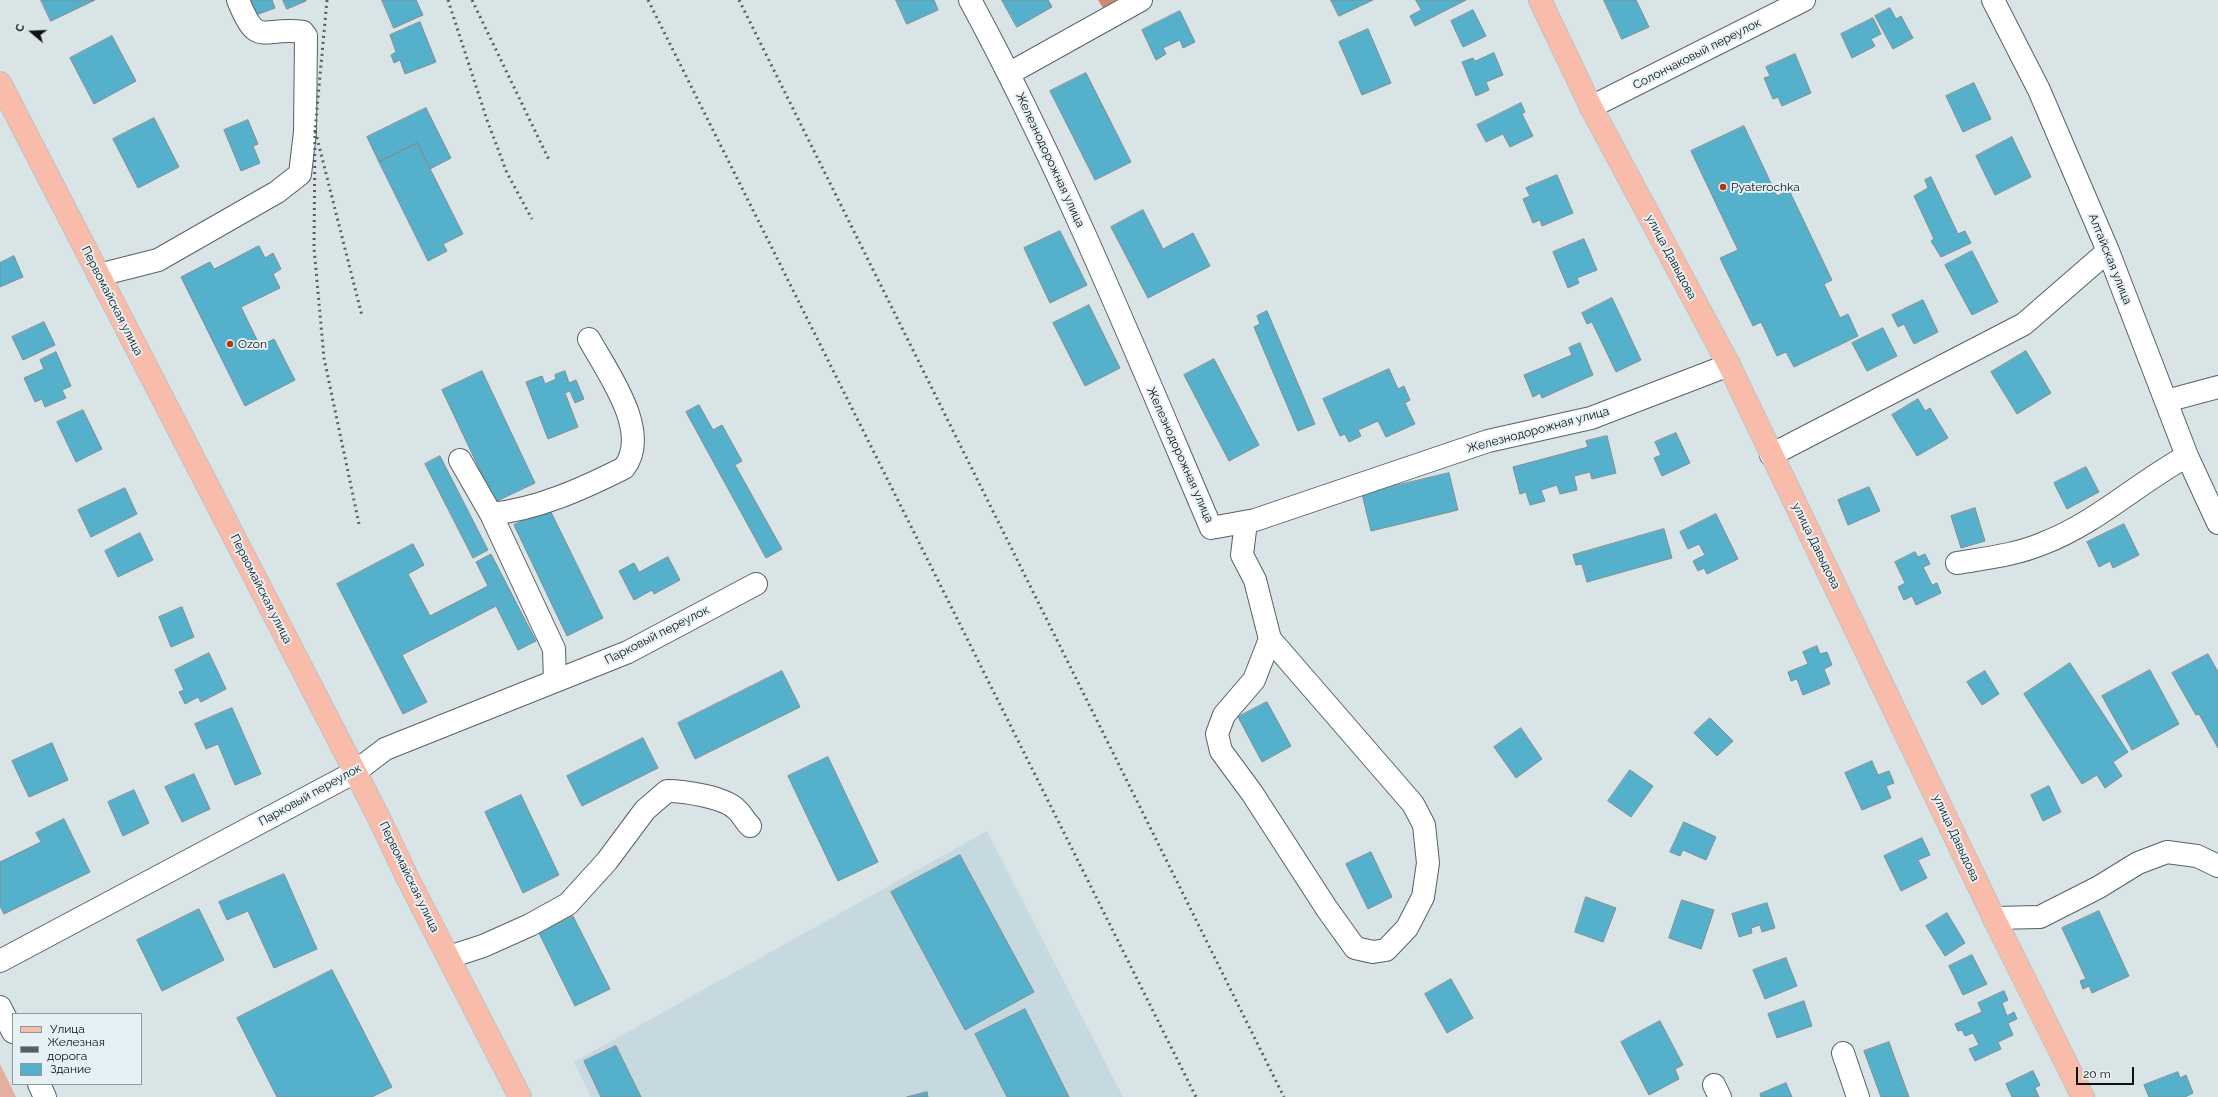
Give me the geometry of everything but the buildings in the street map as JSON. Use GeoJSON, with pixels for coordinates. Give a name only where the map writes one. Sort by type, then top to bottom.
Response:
{"type":"FeatureCollection","features":[{"type":"Feature","properties":{"kind":"main road","name":"улица Давыдова"},"geometry":{"type":"LineString","coordinates":[[1540,0],[1591,107],[1729,365],[1771,455],[1855,625],[1994,918],[2083,1097]]}},
{"type":"Feature","properties":{"kind":"main road","name":"Первомайская улица"},"geometry":{"type":"LineString","coordinates":[[0,83],[355,772],[520,1097]]}},
{"type":"Feature","properties":{"kind":"street"},"geometry":{"type":"LineString","coordinates":[[99,275],[158,260],[277,192],[300,174],[305,132],[306,36],[303,32],[291,30],[257,32],[251,28],[238,0]]}},
{"type":"Feature","properties":{"kind":"street","name":"Железнодорожная улица"},"geometry":{"type":"LineString","coordinates":[[970,0],[1010,73],[1068,198],[1211,528],[1246,522],[1488,441],[1591,418],[1729,365]]}},
{"type":"Feature","properties":{"kind":"street"},"geometry":{"type":"LineString","coordinates":[[1010,73],[1141,0]]}},
{"type":"Feature","properties":{"kind":"street","name":"Солончаковый переулок"},"geometry":{"type":"LineString","coordinates":[[1591,107],[1804,0]]}},
{"type":"Feature","properties":{"kind":"street","name":"Алтайская улица"},"geometry":{"type":"LineString","coordinates":[[1993,0],[2039,90],[2108,251],[2187,456],[2218,523]]}},
{"type":"Feature","properties":{"kind":"street"},"geometry":{"type":"LineString","coordinates":[[1771,455],[2024,324],[2108,251]]}},
{"type":"Feature","properties":{"kind":"street"},"geometry":{"type":"LineString","coordinates":[[491,514],[512,512],[559,498],[624,468],[631,459],[632,432],[630,414],[589,339]]}},
{"type":"Feature","properties":{"kind":"street"},"geometry":{"type":"LineString","coordinates":[[2166,401],[2218,387]]}},
{"type":"Feature","properties":{"kind":"street"},"geometry":{"type":"LineString","coordinates":[[1957,563],[2011,554],[2044,543],[2100,514],[2144,482],[2187,456]]}},
{"type":"Feature","properties":{"kind":"street"},"geometry":{"type":"LineString","coordinates":[[460,460],[491,514],[554,649],[555,681]]}},
{"type":"Feature","properties":{"kind":"street"},"geometry":{"type":"LineString","coordinates":[[1246,522],[1242,555],[1256,580],[1270,639],[1413,804],[1424,825],[1428,862],[1422,897],[1407,928],[1386,950],[1373,952],[1355,948],[1327,909],[1252,793],[1221,751],[1218,734],[1224,715],[1254,680],[1270,639]]}},
{"type":"Feature","properties":{"kind":"street","name":"Парковый переулок"},"geometry":{"type":"LineString","coordinates":[[0,961],[355,772],[385,749],[628,652],[756,584]]}},
{"type":"Feature","properties":{"kind":"street"},"geometry":{"type":"LineString","coordinates":[[449,957],[484,946],[530,925],[568,904],[607,861],[645,810],[667,791],[685,791],[736,808],[750,826]]}},
{"type":"Feature","properties":{"kind":"street"},"geometry":{"type":"LineString","coordinates":[[1994,918],[2040,917],[2093,890],[2138,864],[2167,852],[2196,856],[2218,866]]}},
{"type":"Feature","properties":{"kind":"street"},"geometry":{"type":"LineString","coordinates":[[0,1006],[12,1030]]}},
{"type":"Feature","properties":{"kind":"street"},"geometry":{"type":"LineString","coordinates":[[1843,1053],[1858,1097]]}},
{"type":"Feature","properties":{"kind":"street"},"geometry":{"type":"LineString","coordinates":[[39,1085],[45,1097]]}},
{"type":"Feature","properties":{"kind":"shaded area"},"geometry":{"type":"Polygon","coordinates":[[[1098,0],[1117,0],[1103,8],[1098,0]]]}},
{"type":"Feature","properties":{"kind":"shaded area"},"geometry":{"type":"Polygon","coordinates":[[[987,831],[1123,1097],[591,1097],[574,1062],[987,831]]]}},
{"type":"Feature","properties":{"kind":"shaded area"},"geometry":{"type":"Polygon","coordinates":[[[0,1064],[16,1097],[0,1097],[0,1064]]]}},
{"type":"Feature","properties":{"kind":"railway"},"geometry":{"type":"LineString","coordinates":[[327,0],[315,130],[362,316]]}},
{"type":"Feature","properties":{"kind":"railway"},"geometry":{"type":"LineString","coordinates":[[448,0],[487,120],[507,173],[532,219]]}},
{"type":"Feature","properties":{"kind":"railway"},"geometry":{"type":"LineString","coordinates":[[472,0],[550,162]]}},
{"type":"Feature","properties":{"kind":"railway"},"geometry":{"type":"LineString","coordinates":[[648,0],[1196,1097]]}},
{"type":"Feature","properties":{"kind":"railway"},"geometry":{"type":"LineString","coordinates":[[739,0],[1284,1097]]}},
{"type":"Feature","properties":{"kind":"railway"},"geometry":{"type":"LineString","coordinates":[[315,130],[314,248],[324,358],[359,524]]}},
{"type":"Feature","properties":{"kind":"place","name":"Pyaterochka"},"geometry":{"type":"Point","coordinates":[1723,187]}},
{"type":"Feature","properties":{"kind":"place","name":"Ozon"},"geometry":{"type":"Point","coordinates":[230,344]}}]}
